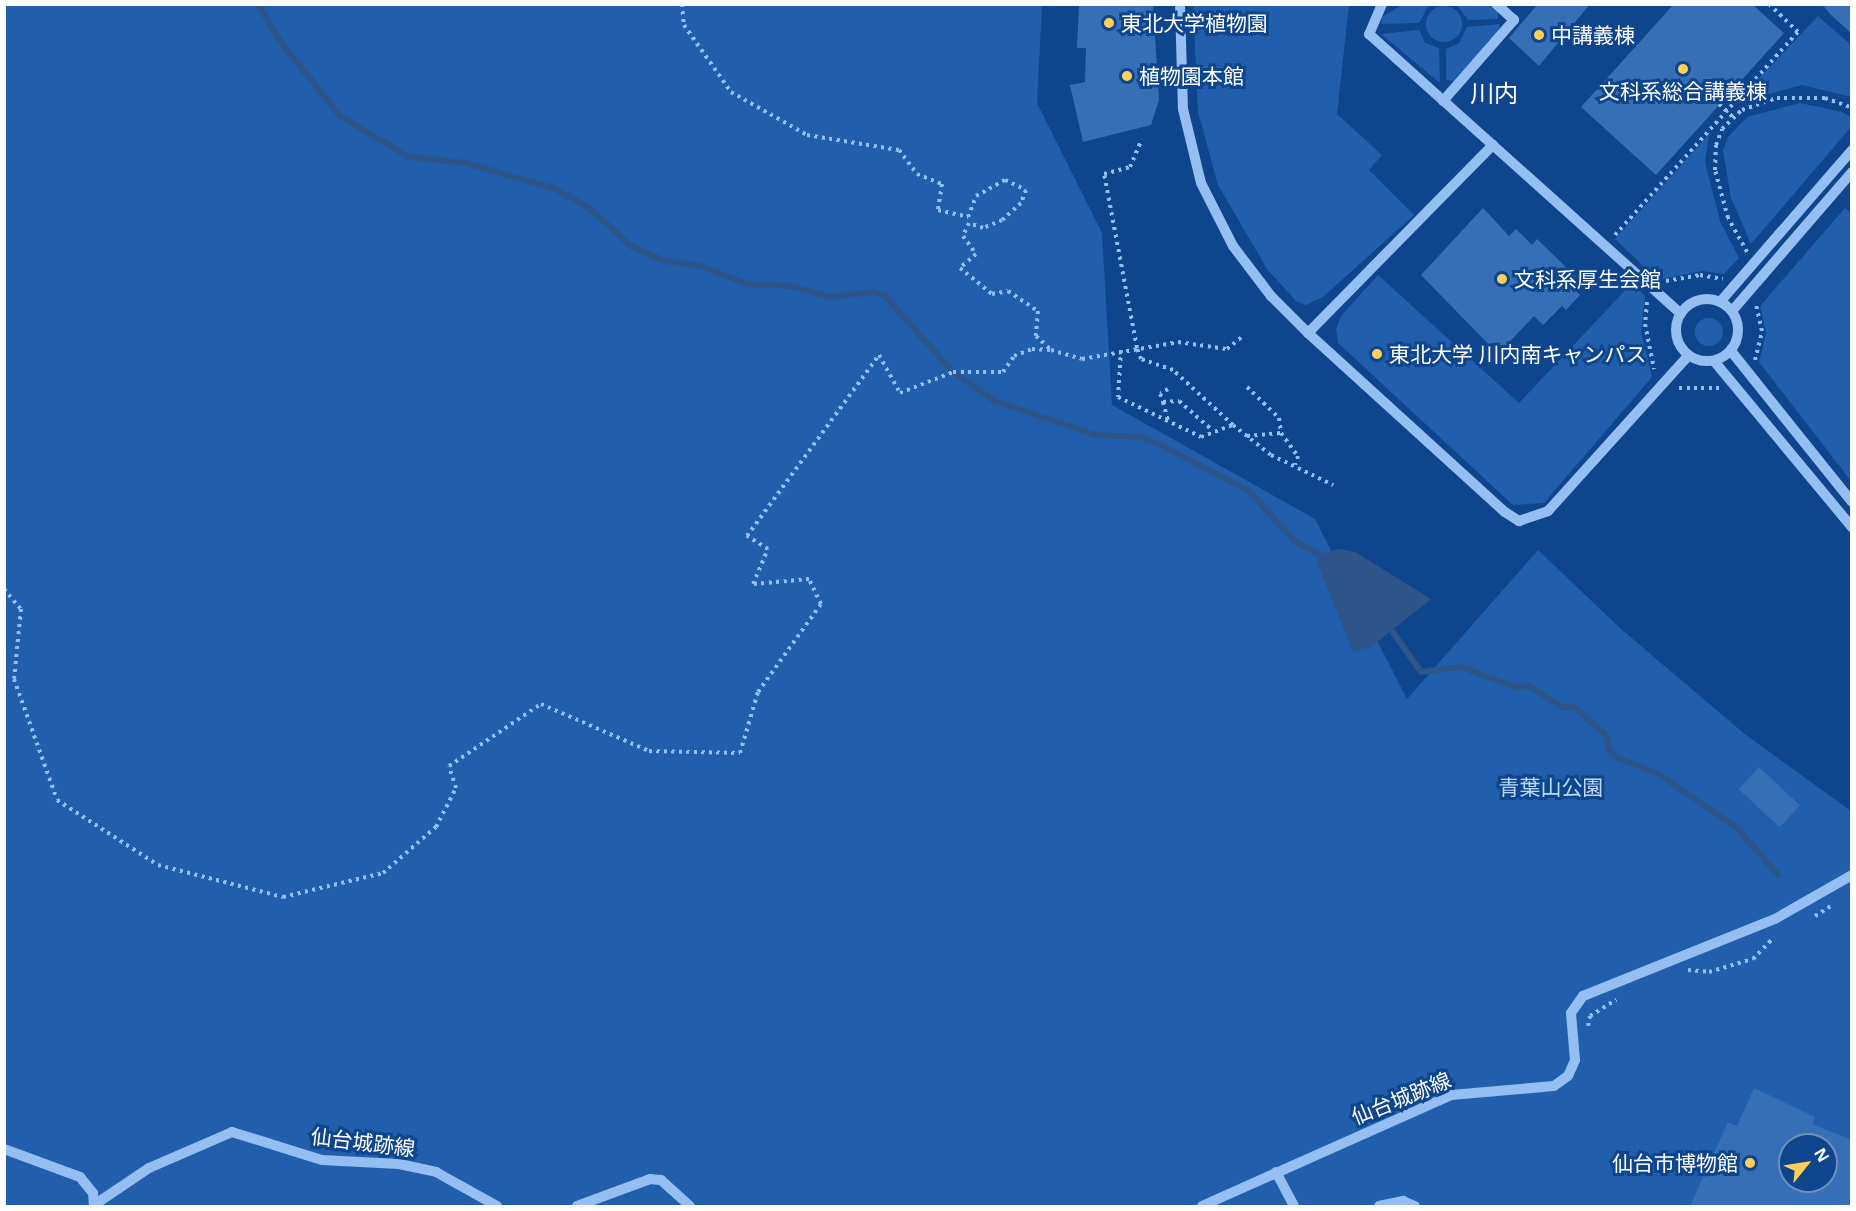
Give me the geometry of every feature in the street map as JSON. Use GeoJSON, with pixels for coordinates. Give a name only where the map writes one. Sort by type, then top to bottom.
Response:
{"type":"FeatureCollection","features":[{"type":"Feature","properties":{"kind":"street"},"geometry":{"type":"LineString","coordinates":[[1180,4],[1183,108],[1201,183],[1233,246],[1271,296],[1308,333],[1519,521],[1548,511],[1688,356]]}},
{"type":"Feature","properties":{"kind":"street"},"geometry":{"type":"LineString","coordinates":[[1382,4],[1369,34],[1681,314]]}},
{"type":"Feature","properties":{"kind":"street"},"geometry":{"type":"LineString","coordinates":[[1443,100],[1514,20],[1496,4]]}},
{"type":"Feature","properties":{"kind":"street"},"geometry":{"type":"LineString","coordinates":[[1308,333],[1493,145]]}},
{"type":"Feature","properties":{"kind":"street"},"geometry":{"type":"LineString","coordinates":[[1720,302],[1851,150]]}},
{"type":"Feature","properties":{"kind":"street"},"geometry":{"type":"LineString","coordinates":[[1732,311],[1851,172]]}},
{"type":"Feature","properties":{"kind":"street"},"geometry":{"type":"LineString","coordinates":[[1714,361],[1731,351],[1739,328],[1732,311],[1720,302],[1702,299],[1681,314],[1677,338],[1688,356],[1714,361],[1851,527]]}},
{"type":"Feature","properties":{"kind":"street"},"geometry":{"type":"LineString","coordinates":[[1731,351],[1851,502]]}},
{"type":"Feature","properties":{"kind":"street","name":"仙台城跡線"},"geometry":{"type":"LineString","coordinates":[[1202,1206],[1451,1095],[1554,1086],[1568,1076],[1575,1060],[1571,1013],[1583,996],[1775,920],[1823,896],[1851,875]]}},
{"type":"Feature","properties":{"kind":"street","name":"仙台城跡線"},"geometry":{"type":"LineString","coordinates":[[94,1206],[149,1168],[232,1132],[322,1160],[399,1164],[436,1172],[497,1206]]}},
{"type":"Feature","properties":{"kind":"street"},"geometry":{"type":"LineString","coordinates":[[4,1149],[80,1177],[93,1193],[94,1206]]}},
{"type":"Feature","properties":{"kind":"street"},"geometry":{"type":"LineString","coordinates":[[1276,1172],[1294,1206]]}},
{"type":"Feature","properties":{"kind":"street"},"geometry":{"type":"LineString","coordinates":[[577,1206],[650,1179],[661,1180],[690,1206]]}},
{"type":"Feature","properties":{"kind":"street"},"geometry":{"type":"LineString","coordinates":[[1379,1206],[1403,1201],[1415,1206]]}},
{"type":"Feature","properties":{"kind":"path"},"geometry":{"type":"LineString","coordinates":[[682,4],[684,25],[731,92],[807,135],[899,150],[917,174],[942,184],[938,210],[969,217]]}},
{"type":"Feature","properties":{"kind":"path"},"geometry":{"type":"LineString","coordinates":[[1604,246],[1798,32],[1768,4]]}},
{"type":"Feature","properties":{"kind":"path"},"geometry":{"type":"LineString","coordinates":[[1748,253],[1728,218],[1713,158],[1722,129],[1733,117],[1762,101],[1794,95],[1825,98],[1851,108]]}},
{"type":"Feature","properties":{"kind":"path"},"geometry":{"type":"LineString","coordinates":[[1719,104],[1733,117]]}},
{"type":"Feature","properties":{"kind":"path"},"geometry":{"type":"LineString","coordinates":[[1142,139],[1130,166],[1104,174],[1141,359],[1173,370],[1233,425],[1271,455],[1333,485]]}},
{"type":"Feature","properties":{"kind":"path"},"geometry":{"type":"LineString","coordinates":[[969,223],[983,228],[1002,220],[1021,203],[1026,190],[1005,180],[975,196],[969,223],[963,236],[976,254],[960,268],[992,294],[1008,291],[1038,311],[1036,336],[1052,350]]}},
{"type":"Feature","properties":{"kind":"path"},"geometry":{"type":"LineString","coordinates":[[1700,275],[1728,276]]}},
{"type":"Feature","properties":{"kind":"path"},"geometry":{"type":"LineString","coordinates":[[1647,301],[1645,324],[1654,369]]}},
{"type":"Feature","properties":{"kind":"path"},"geometry":{"type":"LineString","coordinates":[[4,589],[21,609],[14,679],[57,800],[158,866],[283,897],[383,873],[436,827],[456,788],[449,766],[542,704],[649,751],[740,753],[758,692],[821,604],[809,579],[753,584],[768,549],[747,536],[879,355],[900,393],[953,372],[1003,372],[1014,356],[1032,349],[1052,350],[1082,360],[1121,350],[1178,342],[1227,349],[1242,337]]}},
{"type":"Feature","properties":{"kind":"path"},"geometry":{"type":"LineString","coordinates":[[1121,350],[1118,397],[1201,437],[1212,430],[1233,425]]}},
{"type":"Feature","properties":{"kind":"path"},"geometry":{"type":"LineString","coordinates":[[1247,387],[1279,418],[1281,433],[1298,456],[1295,465]]}},
{"type":"Feature","properties":{"kind":"path"},"geometry":{"type":"LineString","coordinates":[[1675,388],[1724,388]]}},
{"type":"Feature","properties":{"kind":"path"},"geometry":{"type":"LineString","coordinates":[[1168,389],[1160,394],[1168,421]]}},
{"type":"Feature","properties":{"kind":"path"},"geometry":{"type":"LineString","coordinates":[[1162,402],[1179,401],[1212,430]]}},
{"type":"Feature","properties":{"kind":"path"},"geometry":{"type":"LineString","coordinates":[[1247,436],[1281,433]]}},
{"type":"Feature","properties":{"kind":"green space","name":"青葉山公園"},"geometry":{"type":"Polygon","coordinates":[[[5,5],[1042,5],[1037,103],[1102,233],[1112,405],[1315,519],[1407,699],[1538,550],[1621,629],[1746,735],[1851,811],[1851,1206],[5,1206],[5,5]]]}},
{"type":"Feature","properties":{"kind":"green space"},"geometry":{"type":"Polygon","coordinates":[[[1193,5],[1349,5],[1337,114],[1382,155],[1369,170],[1414,215],[1323,297],[1306,305],[1297,302],[1267,269],[1218,185],[1198,112],[1193,5]]]}},
{"type":"Feature","properties":{"kind":"green space"},"geometry":{"type":"Polygon","coordinates":[[[1402,5],[1429,5],[1419,23],[1381,24],[1382,17],[1402,5]]]}},
{"type":"Feature","properties":{"kind":"green space"},"geometry":{"type":"Polygon","coordinates":[[[1457,5],[1490,5],[1498,12],[1498,19],[1468,20],[1457,5]]]}},
{"type":"Feature","properties":{"kind":"green space"},"geometry":{"type":"Polygon","coordinates":[[[1444,6],[1457,11],[1462,24],[1457,37],[1444,42],[1431,37],[1426,24],[1431,11],[1444,6]]]}},
{"type":"Feature","properties":{"kind":"green space"},"geometry":{"type":"Polygon","coordinates":[[[1818,16],[1851,45],[1851,97],[1802,85],[1736,103],[1818,16]]]}},
{"type":"Feature","properties":{"kind":"green space"},"geometry":{"type":"Polygon","coordinates":[[[1499,24],[1500,31],[1453,81],[1446,80],[1446,49],[1459,43],[1467,27],[1499,24]]]}},
{"type":"Feature","properties":{"kind":"green space"},"geometry":{"type":"Polygon","coordinates":[[[1419,30],[1425,43],[1439,48],[1440,83],[1381,34],[1419,30]]]}},
{"type":"Feature","properties":{"kind":"green space"},"geometry":{"type":"Polygon","coordinates":[[[1800,103],[1842,112],[1851,117],[1851,127],[1751,244],[1731,198],[1723,151],[1728,137],[1747,117],[1800,103]]]}},
{"type":"Feature","properties":{"kind":"green space"},"geometry":{"type":"Polygon","coordinates":[[[1709,134],[1705,162],[1720,221],[1739,258],[1724,274],[1702,271],[1658,280],[1615,239],[1709,134]]]}},
{"type":"Feature","properties":{"kind":"green space"},"geometry":{"type":"Polygon","coordinates":[[[1845,208],[1852,214],[1851,481],[1759,362],[1766,333],[1760,306],[1845,208]]]}},
{"type":"Feature","properties":{"kind":"green space"},"geometry":{"type":"Polygon","coordinates":[[[1378,275],[1519,403],[1632,283],[1645,296],[1641,331],[1652,377],[1544,503],[1513,505],[1338,343],[1336,329],[1341,316],[1378,275]]]}},
{"type":"Feature","properties":{"kind":"green space"},"geometry":{"type":"Polygon","coordinates":[[[1709,318],[1719,322],[1723,332],[1719,342],[1709,346],[1699,342],[1695,332],[1699,322],[1709,318]]]}},
{"type":"Feature","properties":{"kind":"shaded area"},"geometry":{"type":"Polygon","coordinates":[[[1338,549],[1355,552],[1431,599],[1372,646],[1353,652],[1317,562],[1321,555],[1338,549]]]}},
{"type":"Feature","properties":{"kind":"building","name":"植物園本館"},"geometry":{"type":"Polygon","coordinates":[[[1079,4],[1153,4],[1159,100],[1151,125],[1083,142],[1070,85],[1085,82],[1086,48],[1077,48],[1079,4]]]}},
{"type":"Feature","properties":{"kind":"building","name":"中講義棟"},"geometry":{"type":"Polygon","coordinates":[[[1538,4],[1590,4],[1539,66],[1509,38],[1538,4]]]}},
{"type":"Feature","properties":{"kind":"building","name":"文科系総合講義棟"},"geometry":{"type":"Polygon","coordinates":[[[1674,4],[1752,4],[1784,33],[1656,175],[1581,107],[1674,4]]]}},
{"type":"Feature","properties":{"kind":"building"},"geometry":{"type":"Polygon","coordinates":[[[1822,4],[1851,4],[1851,33],[1831,15],[1822,4]]]}},
{"type":"Feature","properties":{"kind":"building","name":"文科系厚生会館"},"geometry":{"type":"Polygon","coordinates":[[[1483,208],[1509,236],[1516,229],[1532,245],[1537,239],[1582,283],[1575,290],[1580,295],[1566,310],[1562,306],[1543,325],[1534,316],[1498,354],[1421,275],[1483,208]]]}},
{"type":"Feature","properties":{"kind":"building"},"geometry":{"type":"Polygon","coordinates":[[[1759,767],[1800,805],[1779,827],[1739,789],[1759,767]]]}},
{"type":"Feature","properties":{"kind":"building","name":"仙台市博物館"},"geometry":{"type":"Polygon","coordinates":[[[1754,1088],[1815,1117],[1813,1124],[1834,1133],[1778,1133],[1778,1193],[1838,1193],[1838,1135],[1851,1140],[1851,1206],[1690,1206],[1728,1122],[1737,1126],[1754,1088]]]}},
{"type":"Feature","properties":{"kind":"waterway"},"geometry":{"type":"LineString","coordinates":[[258,4],[279,40],[340,116],[409,157],[466,163],[553,188],[587,206],[632,247],[665,261],[701,266],[747,284],[791,286],[830,297],[873,292],[885,296],[953,372],[995,401],[1096,435],[1140,437],[1161,445],[1249,491],[1295,542],[1321,555]]}},
{"type":"Feature","properties":{"kind":"waterway"},"geometry":{"type":"LineString","coordinates":[[1392,631],[1421,672],[1461,667],[1515,687],[1529,686],[1562,707],[1574,707],[1606,735],[1610,751],[1618,758],[1659,774],[1738,829],[1778,875]]}},
{"type":"Feature","properties":{"kind":"place","name":"東北大学植物園"},"geometry":{"type":"Point","coordinates":[1109,23]}},
{"type":"Feature","properties":{"kind":"place","name":"中講義棟"},"geometry":{"type":"Point","coordinates":[1539,35]}},
{"type":"Feature","properties":{"kind":"place","name":"文科系総合講義棟"},"geometry":{"type":"Point","coordinates":[1683,69]}},
{"type":"Feature","properties":{"kind":"place","name":"植物園本館"},"geometry":{"type":"Point","coordinates":[1127,76]}},
{"type":"Feature","properties":{"kind":"place","name":"文科系厚生会館"},"geometry":{"type":"Point","coordinates":[1502,279]}},
{"type":"Feature","properties":{"kind":"place","name":"東北大学 川内南キャンパス"},"geometry":{"type":"Point","coordinates":[1377,354]}},
{"type":"Feature","properties":{"kind":"place","name":"仙台市博物館"},"geometry":{"type":"Point","coordinates":[1750,1163]}},
{"type":"Feature","properties":{"kind":"district","name":"川内"},"geometry":{"type":"Point","coordinates":[1494,93]}}]}
